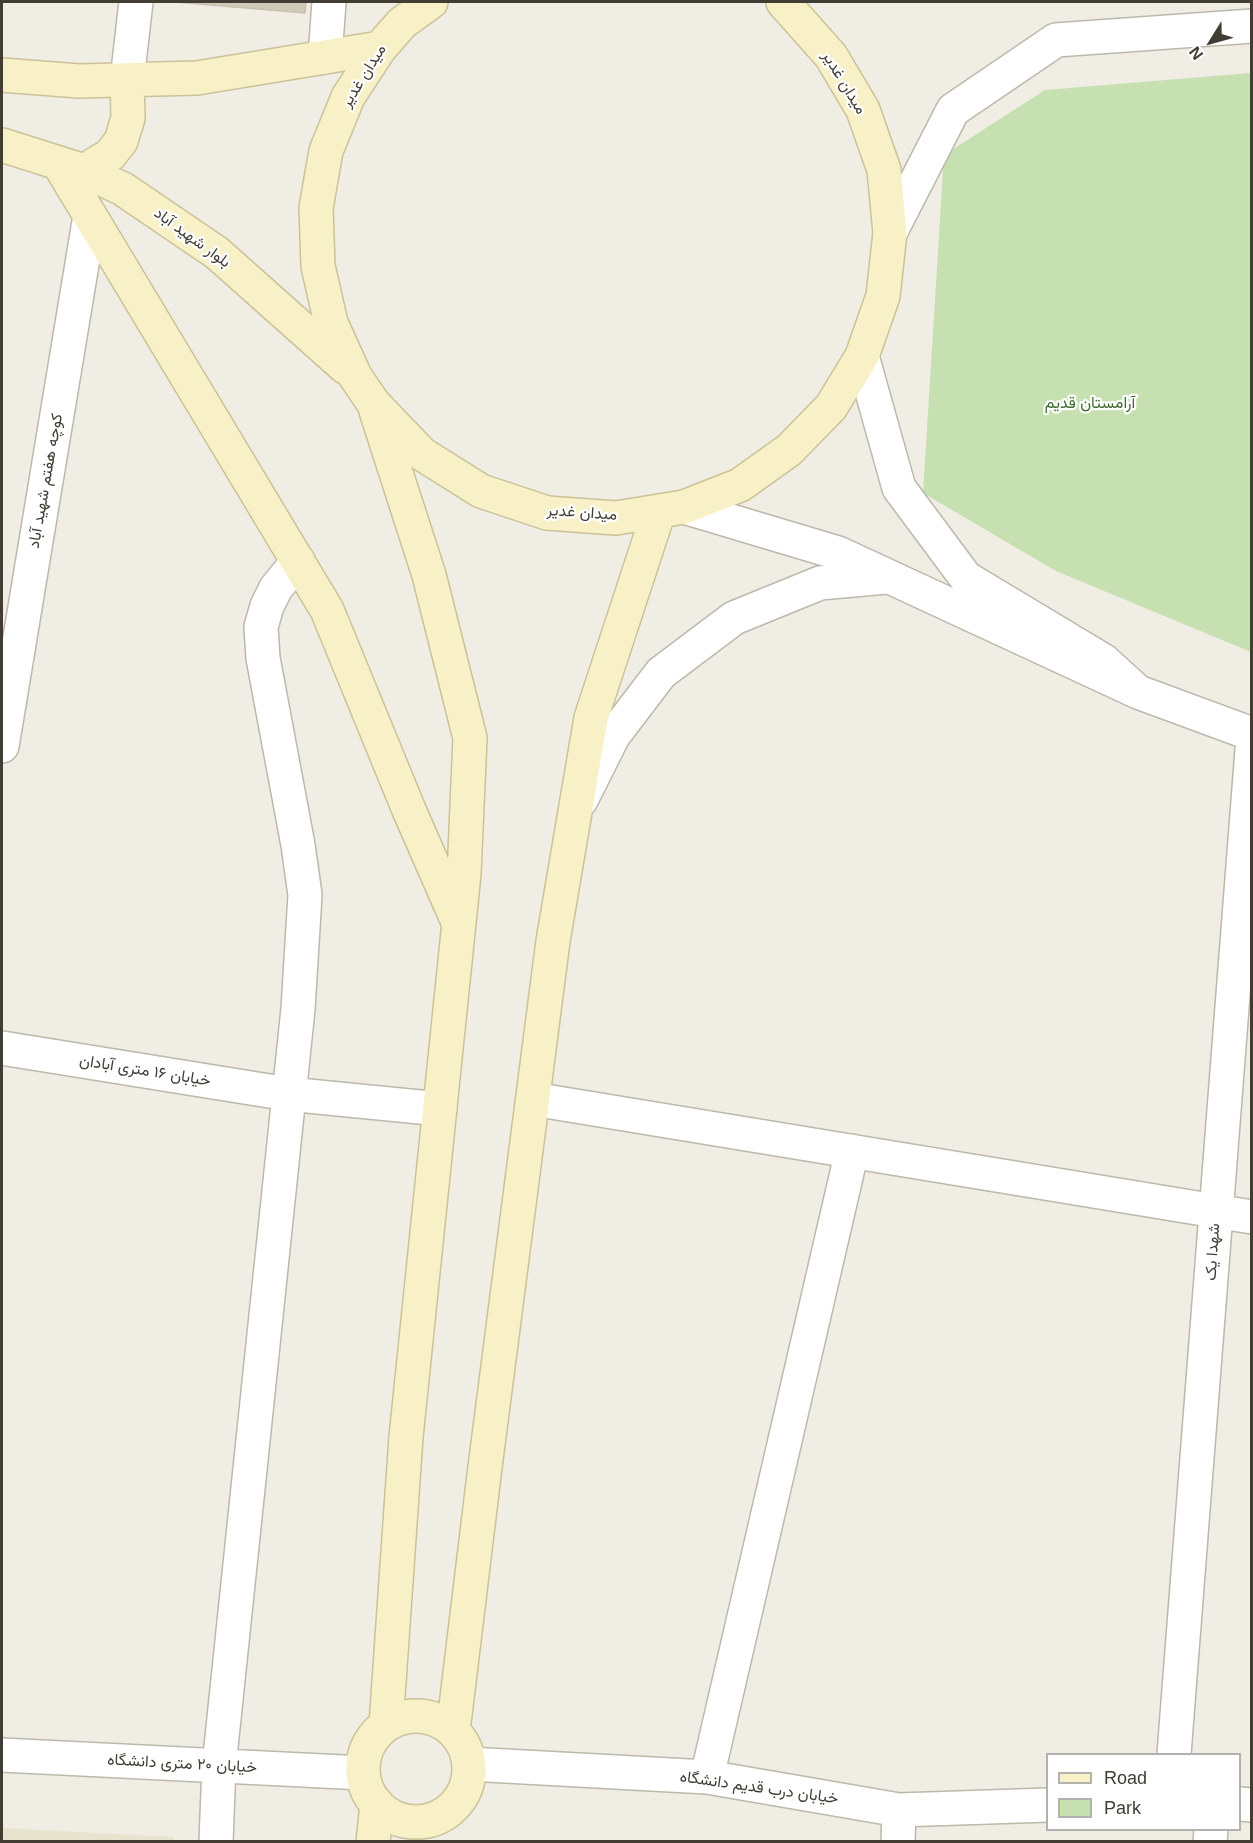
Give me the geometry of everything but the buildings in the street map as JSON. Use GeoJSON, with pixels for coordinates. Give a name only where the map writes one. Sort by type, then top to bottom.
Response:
{"type":"FeatureCollection","features":[{"type":"Feature","properties":{"kind":"main road","name":"میدان غدیر"},"geometry":{"type":"LineString","coordinates":[[431,2],[410,12],[380,48],[348,97],[326,151],[316,208],[318,266],[331,323],[355,376],[374,404],[422,454],[481,491],[547,513],[616,518],[671,509],[740,485],[789,450],[831,407],[862,356],[883,296],[890,233],[884,170],[863,110],[831,56],[783,2]]}},
{"type":"Feature","properties":{"kind":"main road"},"geometry":{"type":"LineString","coordinates":[[2,75],[79,81],[197,78],[380,48]]}},
{"type":"Feature","properties":{"kind":"main road"},"geometry":{"type":"LineString","coordinates":[[127,80],[128,118],[122,141],[110,155],[71,167],[90,216],[327,610],[459,925]]}},
{"type":"Feature","properties":{"kind":"main road","name":"بلوار شهید آباد"},"geometry":{"type":"LineString","coordinates":[[2,145],[71,167],[123,189],[217,253],[355,376]]}},
{"type":"Feature","properties":{"kind":"main road"},"geometry":{"type":"LineString","coordinates":[[374,404],[429,575],[470,738],[464,874],[406,1437],[386,1725]]}},
{"type":"Feature","properties":{"kind":"main road"},"geometry":{"type":"LineString","coordinates":[[453,1731],[553,941],[591,717],[671,509]]}},
{"type":"Feature","properties":{"kind":"main road"},"geometry":{"type":"LineString","coordinates":[[421,1716],[438,1721],[453,1731],[464,1747],[469,1764],[468,1780],[462,1796],[451,1809],[437,1818],[421,1822],[405,1821],[390,1815],[377,1804],[368,1790],[363,1773],[365,1755],[373,1738],[386,1725],[403,1718],[421,1716]]}},
{"type":"Feature","properties":{"kind":"main road"},"geometry":{"type":"LineString","coordinates":[[373,1842],[377,1804]]}},
{"type":"Feature","properties":{"kind":"main road"},"geometry":{"type":"LineString","coordinates":[[449,1842],[451,1809]]}},
{"type":"Feature","properties":{"kind":"street"},"geometry":{"type":"LineString","coordinates":[[127,80],[136,2]]}},
{"type":"Feature","properties":{"kind":"street"},"geometry":{"type":"LineString","coordinates":[[325,57],[329,2]]}},
{"type":"Feature","properties":{"kind":"street"},"geometry":{"type":"LineString","coordinates":[[890,233],[953,110],[1056,40],[1251,26]]}},
{"type":"Feature","properties":{"kind":"street","name":"کوچه هفتم شهید آباد"},"geometry":{"type":"LineString","coordinates":[[2,746],[6,692],[90,216]]}},
{"type":"Feature","properties":{"kind":"street"},"geometry":{"type":"LineString","coordinates":[[862,356],[899,488],[966,578],[1104,661],[1138,692]]}},
{"type":"Feature","properties":{"kind":"street"},"geometry":{"type":"LineString","coordinates":[[671,509],[838,553],[1138,692],[1251,734]]}},
{"type":"Feature","properties":{"kind":"street"},"geometry":{"type":"LineString","coordinates":[[216,1842],[219,1766],[298,1009],[305,896],[298,845],[263,658],[261,627],[267,606],[276,588],[298,561]]}},
{"type":"Feature","properties":{"kind":"street"},"geometry":{"type":"LineString","coordinates":[[576,809],[613,736],[662,673],[734,618],[820,583],[889,577]]}},
{"type":"Feature","properties":{"kind":"street","name":"شهدا یک"},"geometry":{"type":"LineString","coordinates":[[1174,1753],[1251,750]]}},
{"type":"Feature","properties":{"kind":"street","name":"خیابان ۱۶ متری آبادان"},"geometry":{"type":"LineString","coordinates":[[2,1048],[288,1094],[440,1109]]}},
{"type":"Feature","properties":{"kind":"street"},"geometry":{"type":"LineString","coordinates":[[533,1099],[1251,1217]]}},
{"type":"Feature","properties":{"kind":"street"},"geometry":{"type":"LineString","coordinates":[[707,1777],[852,1151]]}},
{"type":"Feature","properties":{"kind":"street","name":"خیابان ۲۰ متری دانشگاه"},"geometry":{"type":"LineString","coordinates":[[2,1755],[363,1773]]}},
{"type":"Feature","properties":{"kind":"street","name":"خیابان درب قدیم دانشگاه"},"geometry":{"type":"LineString","coordinates":[[469,1764],[707,1777],[898,1826],[1046,1805]]}},
{"type":"Feature","properties":{"kind":"shaded area"},"geometry":{"type":"Polygon","coordinates":[[[2,1828],[174,1837],[174,1841],[2,1841],[2,1828]]]}},
{"type":"Feature","properties":{"kind":"green space","name":"آرامستان قدیم"},"geometry":{"type":"Polygon","coordinates":[[[1251,73],[1251,652],[1056,571],[923,493],[944,155],[1045,90],[1251,73]]]}}]}
